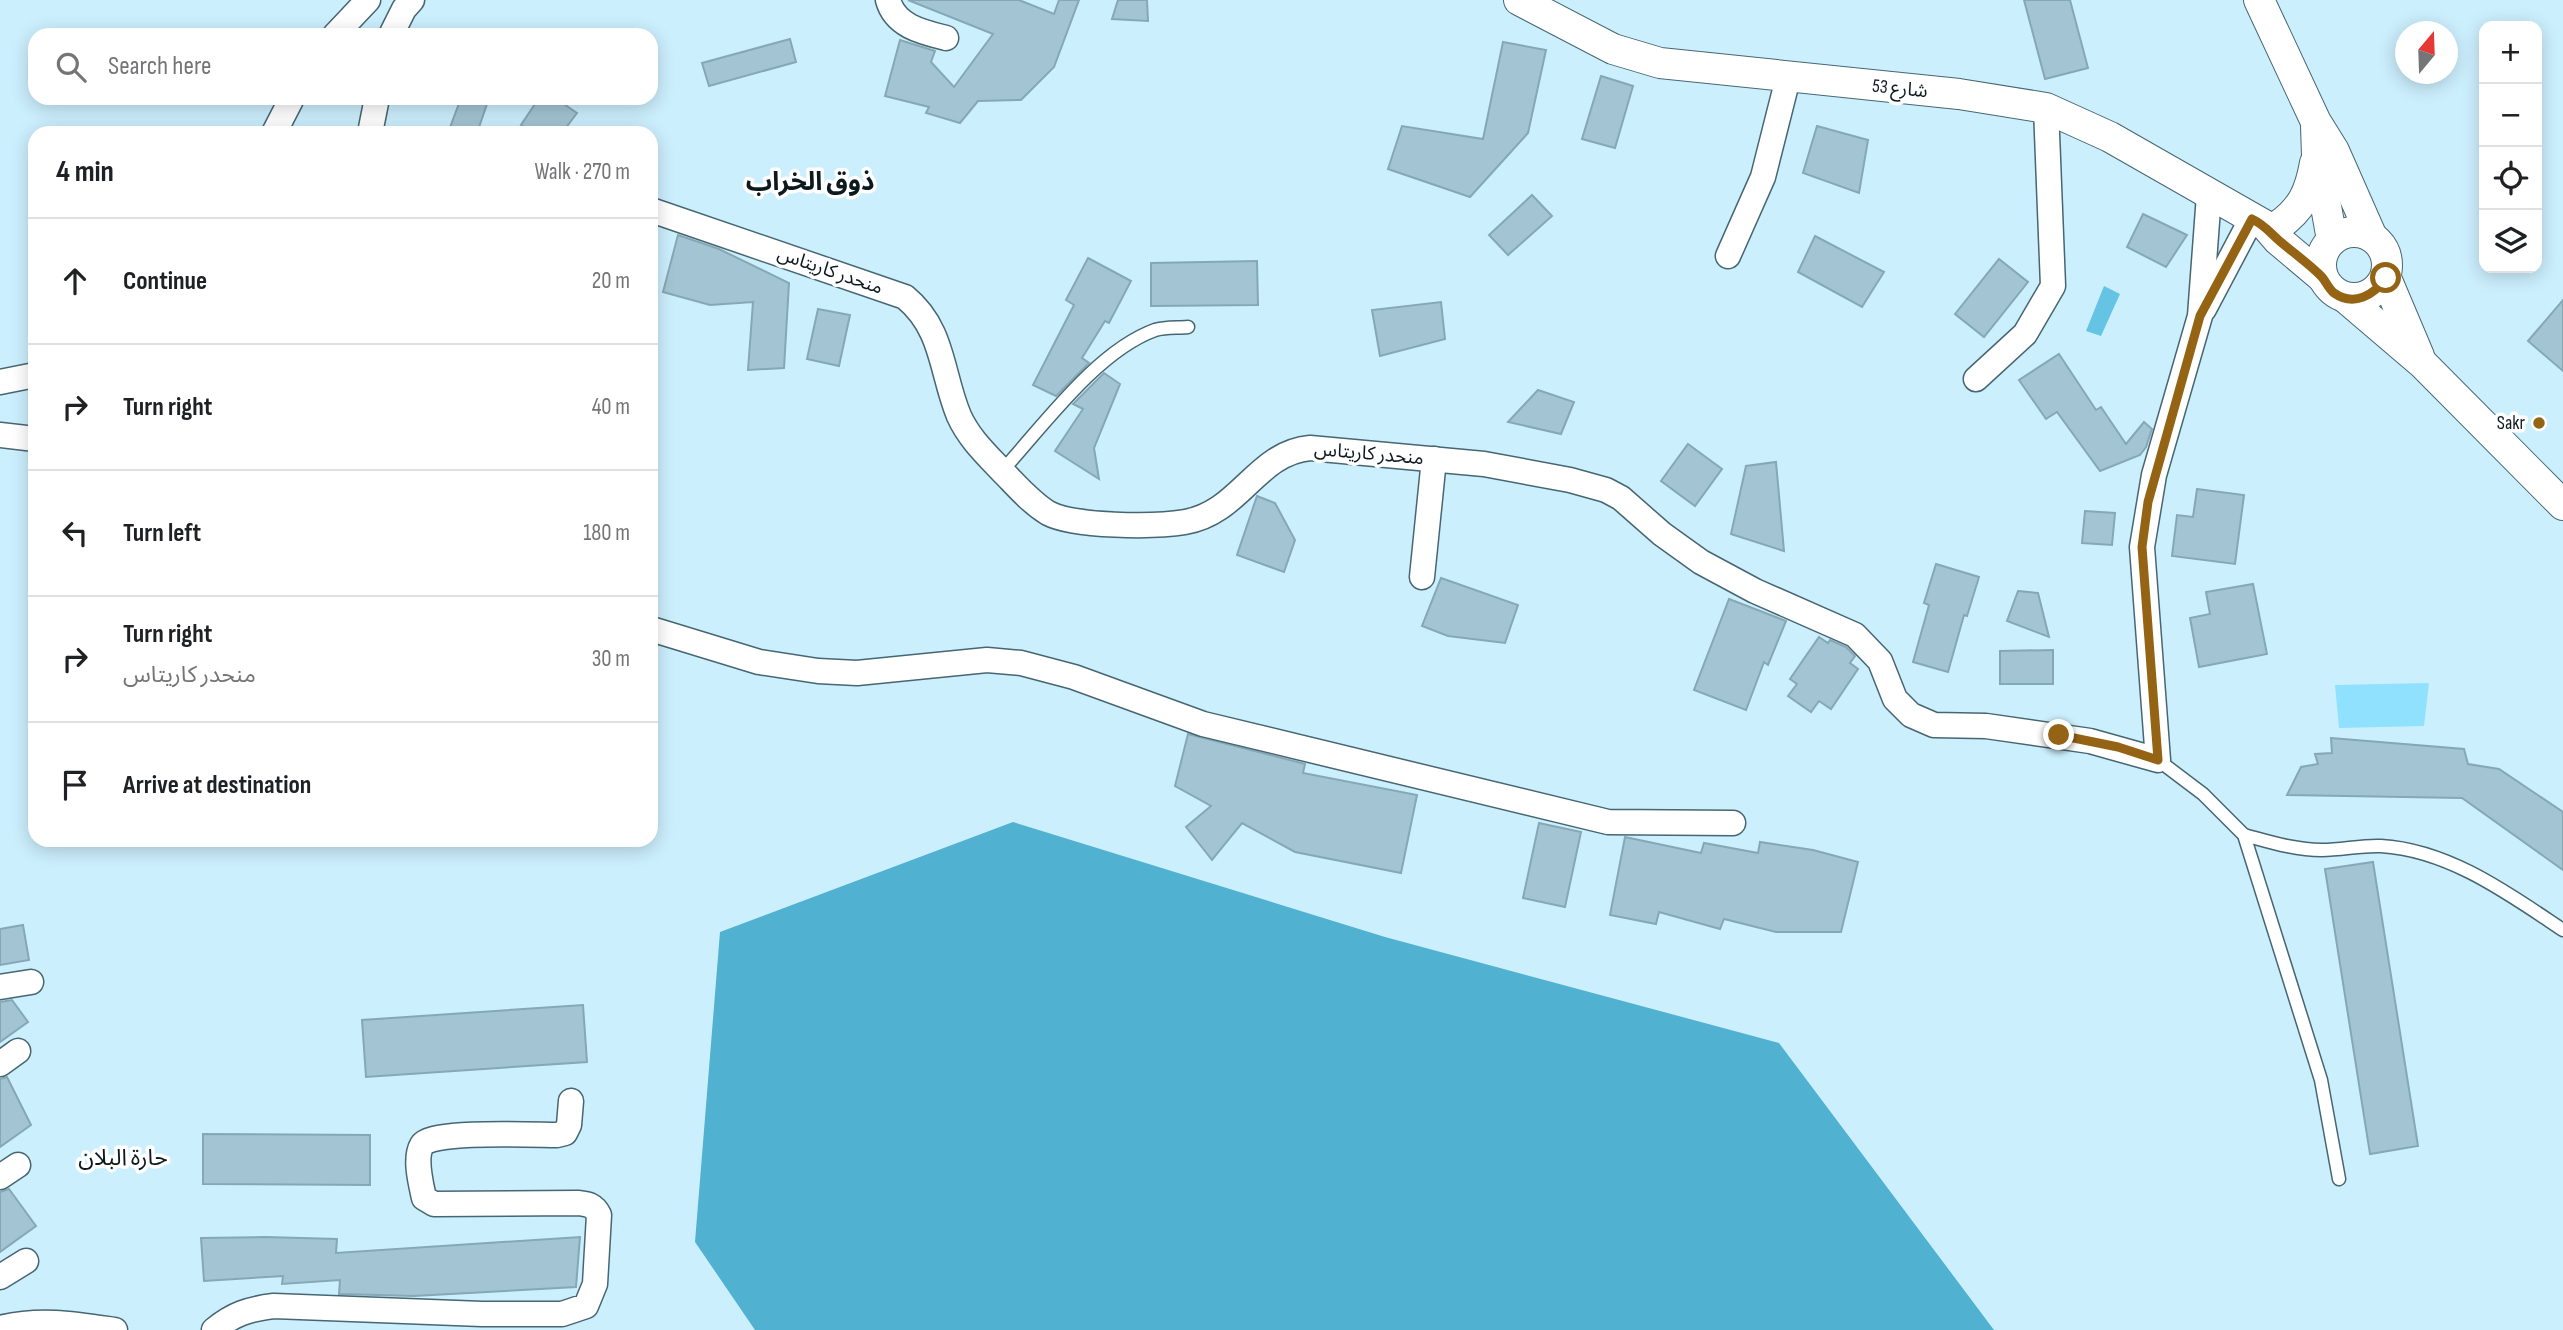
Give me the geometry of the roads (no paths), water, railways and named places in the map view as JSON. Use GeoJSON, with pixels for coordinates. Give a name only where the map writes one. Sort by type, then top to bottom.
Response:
{"type":"FeatureCollection","features":[{"type":"Feature","properties":{"kind":"street"},"geometry":{"type":"LineString","coordinates":[[342,28],[368,0]]}},
{"type":"Feature","properties":{"kind":"street"},"geometry":{"type":"LineString","coordinates":[[394,28],[412,0]]}},
{"type":"Feature","properties":{"kind":"street"},"geometry":{"type":"LineString","coordinates":[[888,0],[894,15],[905,24],[946,38]]}},
{"type":"Feature","properties":{"kind":"street","name":"شارع 53"},"geometry":{"type":"LineString","coordinates":[[1519,0],[1613,49],[1660,63],[1959,94],[2046,108],[2110,137],[2209,195],[2265,223]]}},
{"type":"Feature","properties":{"kind":"street"},"geometry":{"type":"LineString","coordinates":[[2259,0],[2316,122],[2334,151],[2372,237],[2383,248],[2388,262],[2386,278],[2377,291],[2363,298],[2347,299]]}},
{"type":"Feature","properties":{"kind":"street"},"geometry":{"type":"LineString","coordinates":[[1728,256],[1763,177],[1788,78]]}},
{"type":"Feature","properties":{"kind":"street"},"geometry":{"type":"LineString","coordinates":[[278,126],[288,105]]}},
{"type":"Feature","properties":{"kind":"street"},"geometry":{"type":"LineString","coordinates":[[371,126],[375,105]]}},
{"type":"Feature","properties":{"kind":"street"},"geometry":{"type":"LineString","coordinates":[[1976,379],[2025,334],[2053,286],[2046,108]]}},
{"type":"Feature","properties":{"kind":"street"},"geometry":{"type":"LineString","coordinates":[[2316,122],[2316,156],[2331,241]]}},
{"type":"Feature","properties":{"kind":"street"},"geometry":{"type":"LineString","coordinates":[[2200,316],[2265,223],[2295,214],[2310,189],[2316,156]]}},
{"type":"Feature","properties":{"kind":"street"},"geometry":{"type":"LineString","coordinates":[[2158,760],[2142,547],[2154,475],[2200,316],[2209,195]]}},
{"type":"Feature","properties":{"kind":"street","name":"منحدر كاريتاس"},"geometry":{"type":"LineString","coordinates":[[658,212],[905,297],[918,308],[930,325],[953,399],[972,440],[1035,503],[1060,519],[1077,522],[1165,524],[1201,519],[1220,508],[1278,457],[1294,450],[1310,448],[1510,468],[1606,490],[1621,498],[1662,534],[1701,562],[1755,591],[1855,635],[1880,661],[1901,707],[1923,720],[1934,724],[1986,726],[2059,735],[2118,747],[2158,760]]}},
{"type":"Feature","properties":{"kind":"street"},"geometry":{"type":"LineString","coordinates":[[2265,223],[2331,241]]}},
{"type":"Feature","properties":{"kind":"street"},"geometry":{"type":"LineString","coordinates":[[2265,223],[2278,240],[2322,277],[2336,295],[2347,299],[2422,363],[2563,505]]}},
{"type":"Feature","properties":{"kind":"street"},"geometry":{"type":"LineString","coordinates":[[2322,277],[2320,264],[2331,241],[2344,233],[2358,232],[2372,237]]}},
{"type":"Feature","properties":{"kind":"street"},"geometry":{"type":"LineString","coordinates":[[2386,278],[2422,363]]}},
{"type":"Feature","properties":{"kind":"street"},"geometry":{"type":"LineString","coordinates":[[0,382],[28,376]]}},
{"type":"Feature","properties":{"kind":"street"},"geometry":{"type":"LineString","coordinates":[[0,435],[28,438]]}},
{"type":"Feature","properties":{"kind":"street"},"geometry":{"type":"LineString","coordinates":[[1422,578],[1434,459]]}},
{"type":"Feature","properties":{"kind":"street"},"geometry":{"type":"LineString","coordinates":[[658,631],[758,662],[818,671],[857,673],[987,660],[1021,663],[1074,677],[1203,724],[1608,822],[1733,823]]}},
{"type":"Feature","properties":{"kind":"street"},"geometry":{"type":"LineString","coordinates":[[0,987],[31,982]]}},
{"type":"Feature","properties":{"kind":"street"},"geometry":{"type":"LineString","coordinates":[[214,1330],[229,1317],[248,1309],[274,1306],[495,1314],[562,1314],[586,1306],[596,1284],[596,1209],[589,1204],[578,1203],[434,1204],[424,1198],[419,1164],[420,1147],[426,1140],[435,1137],[565,1133],[569,1125],[571,1101]]}},
{"type":"Feature","properties":{"kind":"street"},"geometry":{"type":"LineString","coordinates":[[0,1277],[26,1261]]}},
{"type":"Feature","properties":{"kind":"street"},"geometry":{"type":"LineString","coordinates":[[0,1328],[25,1322],[115,1330]]}},
{"type":"Feature","properties":{"kind":"lane"},"geometry":{"type":"LineString","coordinates":[[1002,471],[1097,365],[1125,345],[1157,329],[1188,327]]}},
{"type":"Feature","properties":{"kind":"lane"},"geometry":{"type":"LineString","coordinates":[[2158,760],[2203,794],[2244,835],[2321,1080],[2339,1179]]}},
{"type":"Feature","properties":{"kind":"lane"},"geometry":{"type":"LineString","coordinates":[[2244,835],[2300,848],[2323,850],[2381,846],[2426,854],[2475,875],[2563,930]]}},
{"type":"Feature","properties":{"kind":"place","name":"Sakr"},"geometry":{"type":"Point","coordinates":[2539,423]}},
{"type":"Feature","properties":{"kind":"district","name":"ذوق الخراب"},"geometry":{"type":"Point","coordinates":[810,182]}},
{"type":"Feature","properties":{"kind":"district","name":"حارة البلان"},"geometry":{"type":"Point","coordinates":[123,1158]}}]}
